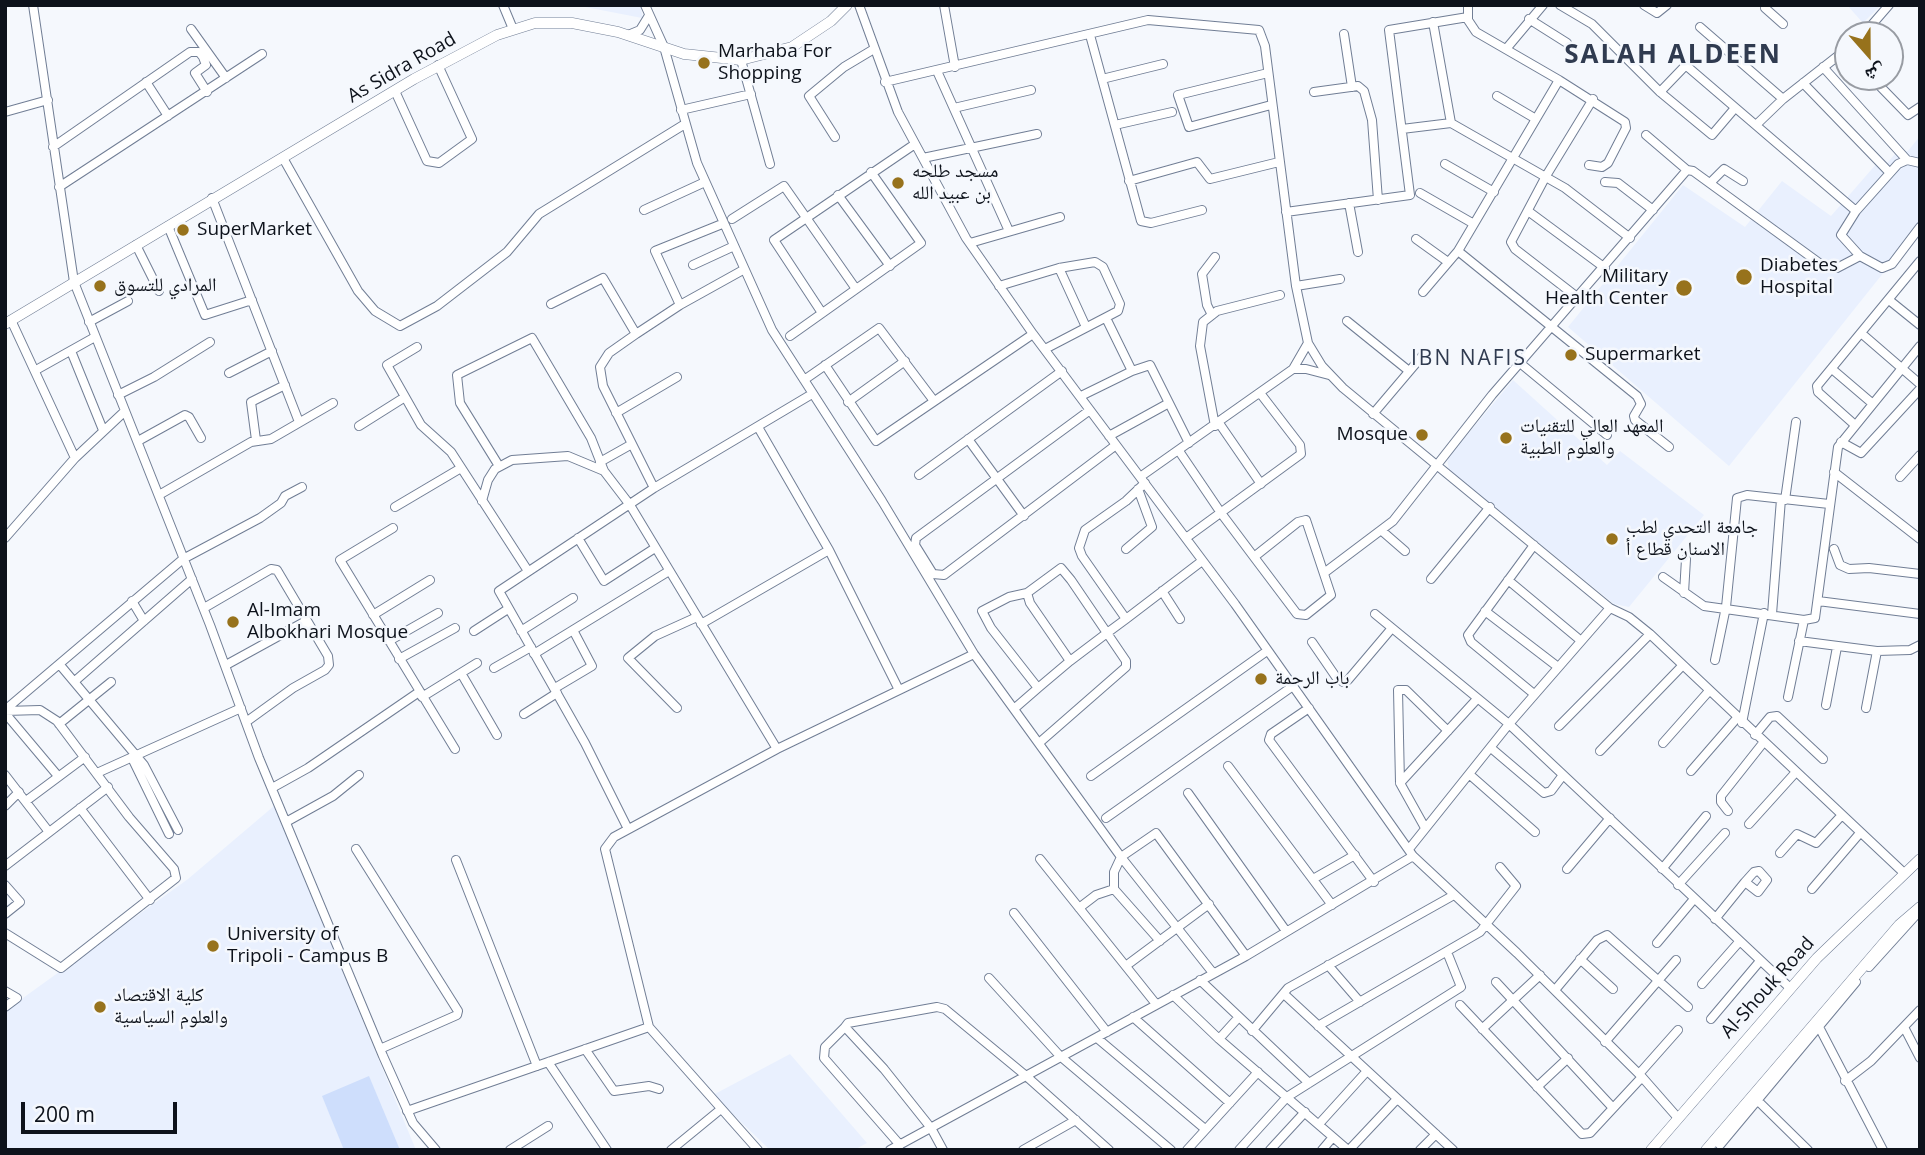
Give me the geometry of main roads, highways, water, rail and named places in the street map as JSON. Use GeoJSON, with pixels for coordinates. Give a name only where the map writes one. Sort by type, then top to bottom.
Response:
{"type":"FeatureCollection","features":[{"type":"Feature","properties":{"kind":"main road","name":"As Sidra Road"},"geometry":{"type":"LineString","coordinates":[[8,322],[438,65],[513,29],[535,23],[560,22],[627,35],[684,54],[741,60],[792,47],[822,27],[847,5]]}},
{"type":"Feature","properties":{"kind":"main road","name":"Al-Shouk Road"},"geometry":{"type":"LineString","coordinates":[[1651,1150],[1790,988],[1865,908],[1920,859]]}},
{"type":"Feature","properties":{"kind":"main road"},"geometry":{"type":"LineString","coordinates":[[1706,1150],[1720,1145],[1755,1098],[1917,913]]}},
{"type":"Feature","properties":{"kind":"place","name":"Marhaba For Shopping"},"geometry":{"type":"Point","coordinates":[704,63]}},
{"type":"Feature","properties":{"kind":"place","name":"مسجد طلحه بن عبيد الله"},"geometry":{"type":"Point","coordinates":[898,183]}},
{"type":"Feature","properties":{"kind":"place","name":"SuperMarket"},"geometry":{"type":"Point","coordinates":[183,230]}},
{"type":"Feature","properties":{"kind":"place","name":"Diabetes Hospital"},"geometry":{"type":"Point","coordinates":[1744,277]}},
{"type":"Feature","properties":{"kind":"place","name":"المرادي للتسوق"},"geometry":{"type":"Point","coordinates":[100,286]}},
{"type":"Feature","properties":{"kind":"place","name":"Military Health Center"},"geometry":{"type":"Point","coordinates":[1684,288]}},
{"type":"Feature","properties":{"kind":"place","name":"Supermarket"},"geometry":{"type":"Point","coordinates":[1571,355]}},
{"type":"Feature","properties":{"kind":"place","name":"Mosque"},"geometry":{"type":"Point","coordinates":[1422,435]}},
{"type":"Feature","properties":{"kind":"place","name":"المعهد العالي للتقنيات والعلوم الطبية"},"geometry":{"type":"Point","coordinates":[1506,438]}},
{"type":"Feature","properties":{"kind":"place","name":"جامعة التحدي لطب الاسنان قطاع أ"},"geometry":{"type":"Point","coordinates":[1612,539]}},
{"type":"Feature","properties":{"kind":"place","name":"Al-Imam Albokhari Mosque"},"geometry":{"type":"Point","coordinates":[233,622]}},
{"type":"Feature","properties":{"kind":"place","name":"باب الرحمة"},"geometry":{"type":"Point","coordinates":[1261,679]}},
{"type":"Feature","properties":{"kind":"place","name":"University of Tripoli - Campus B"},"geometry":{"type":"Point","coordinates":[213,946]}},
{"type":"Feature","properties":{"kind":"place","name":"كلية الاقتصاد والعلوم السياسية"},"geometry":{"type":"Point","coordinates":[100,1007]}},
{"type":"Feature","properties":{"kind":"district","name":"SALAH ALDEEN"},"geometry":{"type":"Point","coordinates":[1673,56]}},
{"type":"Feature","properties":{"kind":"district","name":"IBN NAFIS"},"geometry":{"type":"Point","coordinates":[1469,359]}}]}
